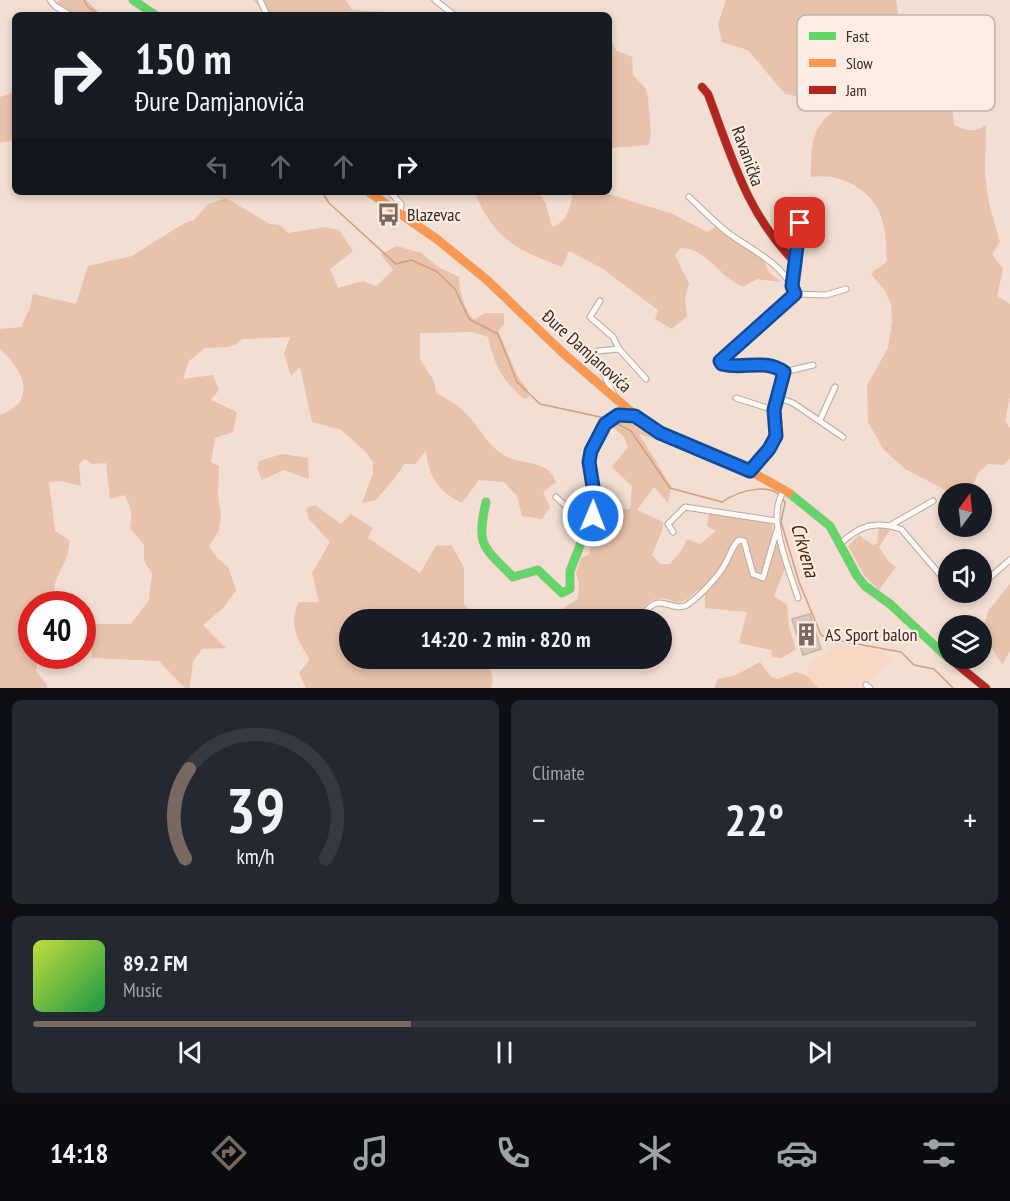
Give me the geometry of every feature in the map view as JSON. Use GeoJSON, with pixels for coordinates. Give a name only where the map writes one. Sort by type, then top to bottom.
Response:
{"type":"FeatureCollection","features":[{"type":"Feature","properties":{"kind":"street"},"geometry":{"type":"LineString","coordinates":[[50,0],[65,12]]}},
{"type":"Feature","properties":{"kind":"street"},"geometry":{"type":"LineString","coordinates":[[133,0],[151,12]]}},
{"type":"Feature","properties":{"kind":"street"},"geometry":{"type":"LineString","coordinates":[[435,0],[450,12]]}},
{"type":"Feature","properties":{"kind":"street","name":"Ravanička"},"geometry":{"type":"LineString","coordinates":[[702,87],[708,94],[746,196],[781,248],[794,261]]}},
{"type":"Feature","properties":{"kind":"street","name":"Đure Damjanovića"},"geometry":{"type":"LineString","coordinates":[[373,195],[438,240],[479,273],[564,354],[614,395],[635,416],[660,433],[750,471],[830,526],[857,576],[865,586],[890,604],[938,649]]}},
{"type":"Feature","properties":{"kind":"street"},"geometry":{"type":"LineString","coordinates":[[392,195],[400,204],[400,214]]}},
{"type":"Feature","properties":{"kind":"street"},"geometry":{"type":"LineString","coordinates":[[689,197],[724,230],[773,263],[784,273],[794,290],[816,296],[846,289]]}},
{"type":"Feature","properties":{"kind":"street"},"geometry":{"type":"LineString","coordinates":[[800,223],[794,261],[794,290],[720,361],[722,364],[736,367],[757,364],[773,365],[784,372],[813,364]]}},
{"type":"Feature","properties":{"kind":"street"},"geometry":{"type":"LineString","coordinates":[[600,300],[590,317],[613,338],[619,349],[646,379]]}},
{"type":"Feature","properties":{"kind":"street"},"geometry":{"type":"LineString","coordinates":[[614,395],[595,354],[599,351],[619,349]]}},
{"type":"Feature","properties":{"kind":"street"},"geometry":{"type":"LineString","coordinates":[[750,471],[769,449],[776,436],[774,410],[784,372]]}},
{"type":"Feature","properties":{"kind":"street"},"geometry":{"type":"LineString","coordinates":[[820,420],[835,387]]}},
{"type":"Feature","properties":{"kind":"street"},"geometry":{"type":"LineString","coordinates":[[777,397],[793,403],[843,437]]}},
{"type":"Feature","properties":{"kind":"street"},"geometry":{"type":"LineString","coordinates":[[736,398],[774,410]]}},
{"type":"Feature","properties":{"kind":"street"},"geometry":{"type":"LineString","coordinates":[[486,502],[480,530],[485,548],[513,577],[538,570],[562,593],[570,589],[570,572],[590,523],[595,499],[589,462],[591,451],[609,420],[618,415],[635,416]]}},
{"type":"Feature","properties":{"kind":"street"},"geometry":{"type":"LineString","coordinates":[[782,494],[776,521],[777,530],[798,598]]}},
{"type":"Feature","properties":{"kind":"street"},"geometry":{"type":"LineString","coordinates":[[556,497],[580,519],[590,523]]}},
{"type":"Feature","properties":{"kind":"street"},"geometry":{"type":"LineString","coordinates":[[891,525],[933,501]]}},
{"type":"Feature","properties":{"kind":"street"},"geometry":{"type":"LineString","coordinates":[[673,532],[668,524],[685,507],[776,521]]}},
{"type":"Feature","properties":{"kind":"street"},"geometry":{"type":"LineString","coordinates":[[840,544],[861,526],[891,525],[901,529],[909,536],[938,574]]}},
{"type":"Feature","properties":{"kind":"street"},"geometry":{"type":"LineString","coordinates":[[648,609],[663,602],[681,607],[688,604],[712,583],[739,540],[744,541],[753,574],[763,578],[777,530]]}},
{"type":"Feature","properties":{"kind":"street"},"geometry":{"type":"LineString","coordinates":[[992,576],[1010,560]]}},
{"type":"Feature","properties":{"kind":"street","name":"Đure Damjanovića"},"geometry":{"type":"LineString","coordinates":[[962,669],[986,688]]}},
{"type":"Feature","properties":{"kind":"shaded area"},"geometry":{"type":"Polygon","coordinates":[[[60,0],[86,0],[99,12],[70,12],[56,3],[60,0]]]}},
{"type":"Feature","properties":{"kind":"shaded area"},"geometry":{"type":"Polygon","coordinates":[[[253,0],[346,0],[352,10],[388,12],[267,12],[253,0]]]}},
{"type":"Feature","properties":{"kind":"shaded area"},"geometry":{"type":"Polygon","coordinates":[[[726,0],[896,0],[898,15],[797,15],[797,96],[785,94],[748,50],[722,42],[718,24],[726,0]]]}},
{"type":"Feature","properties":{"kind":"shaded area"},"geometry":{"type":"Polygon","coordinates":[[[612,44],[616,50],[632,57],[633,75],[646,89],[651,132],[649,145],[612,148],[612,44]]]}},
{"type":"Feature","properties":{"kind":"shaded area"},"geometry":{"type":"Polygon","coordinates":[[[12,93],[12,141],[0,143],[0,97],[12,93]]]}},
{"type":"Feature","properties":{"kind":"shaded area"},"geometry":{"type":"Polygon","coordinates":[[[835,111],[953,111],[954,125],[963,129],[978,129],[986,125],[985,176],[989,204],[1000,242],[992,254],[1003,269],[997,296],[1010,304],[1010,397],[1005,421],[1010,428],[1010,459],[1003,465],[988,464],[978,473],[974,483],[938,483],[938,486],[905,469],[883,449],[868,422],[867,385],[888,348],[892,322],[891,304],[885,291],[871,274],[887,261],[883,223],[873,202],[856,186],[834,178],[811,177],[811,155],[815,136],[824,120],[835,111]]]}},
{"type":"Feature","properties":{"kind":"shaded area"},"geometry":{"type":"Polygon","coordinates":[[[475,195],[540,195],[546,204],[552,227],[565,218],[572,195],[612,195],[673,214],[707,232],[715,227],[764,260],[768,271],[781,282],[757,279],[743,287],[697,252],[680,248],[675,255],[689,284],[685,298],[687,316],[672,329],[655,319],[658,310],[600,267],[569,251],[562,267],[531,254],[508,241],[482,209],[475,195]]]}},
{"type":"Feature","properties":{"kind":"shaded area"},"geometry":{"type":"Polygon","coordinates":[[[226,198],[270,224],[280,225],[288,233],[325,227],[339,230],[353,251],[330,269],[338,288],[363,281],[376,286],[393,270],[381,254],[397,246],[421,253],[438,267],[459,277],[463,300],[474,320],[485,313],[504,313],[504,324],[498,331],[518,377],[528,390],[529,397],[524,399],[504,378],[496,364],[488,337],[473,332],[420,333],[420,359],[434,381],[436,393],[463,410],[497,450],[509,458],[536,464],[548,470],[556,482],[543,492],[550,507],[542,519],[522,516],[517,496],[504,482],[479,480],[462,503],[447,494],[436,483],[426,451],[415,464],[404,464],[376,500],[362,503],[373,473],[373,462],[366,452],[341,430],[312,422],[300,367],[291,376],[284,353],[290,337],[242,339],[235,345],[205,348],[189,361],[183,379],[213,375],[219,390],[211,400],[237,412],[233,432],[215,438],[211,462],[219,466],[218,495],[221,515],[219,530],[209,546],[218,559],[228,567],[236,590],[224,607],[203,625],[226,648],[202,649],[193,661],[190,688],[185,688],[159,661],[96,658],[96,624],[131,624],[149,600],[152,574],[144,561],[144,545],[130,528],[131,511],[127,499],[124,495],[110,499],[106,463],[92,464],[85,459],[79,464],[81,486],[62,481],[49,482],[55,531],[69,540],[67,558],[59,573],[55,591],[18,591],[18,669],[36,669],[47,688],[0,688],[0,415],[20,402],[23,384],[15,366],[0,349],[0,329],[21,327],[30,308],[33,294],[76,304],[88,266],[132,256],[181,225],[194,220],[208,204],[226,198]]]}},
{"type":"Feature","properties":{"kind":"shaded area"},"geometry":{"type":"Polygon","coordinates":[[[620,416],[637,422],[660,437],[657,440],[639,434],[671,486],[668,503],[654,487],[637,510],[663,522],[663,528],[652,555],[660,564],[670,564],[687,539],[700,544],[716,531],[707,526],[709,513],[767,521],[772,525],[773,534],[778,537],[786,566],[774,596],[787,605],[789,626],[796,650],[781,658],[772,657],[771,650],[739,643],[747,612],[705,608],[705,595],[698,590],[683,601],[674,602],[660,598],[648,603],[643,609],[562,609],[578,599],[579,583],[576,573],[581,558],[589,554],[592,538],[602,537],[621,509],[630,509],[632,486],[612,467],[628,447],[624,437],[607,422],[620,416]]]}},
{"type":"Feature","properties":{"kind":"shaded area"},"geometry":{"type":"Polygon","coordinates":[[[282,454],[308,458],[309,479],[284,470],[262,480],[257,468],[259,461],[282,454]]]}},
{"type":"Feature","properties":{"kind":"shaded area"},"geometry":{"type":"Polygon","coordinates":[[[315,505],[341,524],[351,514],[373,528],[368,538],[420,573],[436,546],[451,545],[464,567],[464,604],[469,609],[339,609],[339,669],[490,669],[493,680],[490,688],[306,688],[299,673],[310,659],[295,632],[294,617],[299,602],[319,602],[312,573],[330,542],[308,518],[307,508],[315,505]]]}},
{"type":"Feature","properties":{"kind":"shaded area"},"geometry":{"type":"Polygon","coordinates":[[[892,527],[879,547],[889,562],[896,567],[879,590],[864,575],[848,546],[859,535],[872,545],[877,544],[879,528],[892,527]]]}},
{"type":"Feature","properties":{"kind":"shaded area"},"geometry":{"type":"Polygon","coordinates":[[[1010,584],[1010,651],[1002,664],[992,648],[992,615],[987,615],[1010,584]]]}},
{"type":"Feature","properties":{"kind":"shaded area"},"geometry":{"type":"Polygon","coordinates":[[[838,644],[873,648],[892,658],[861,688],[818,688],[806,675],[810,663],[838,644]]]}},
{"type":"Feature","properties":{"kind":"shaded area"},"geometry":{"type":"Polygon","coordinates":[[[760,662],[771,677],[778,679],[796,672],[806,675],[818,688],[714,688],[718,679],[736,675],[760,662]]]}},
{"type":"Feature","properties":{"kind":"building","name":"AS Sport balon"},"geometry":{"type":"Polygon","coordinates":[[[810,614],[821,649],[803,655],[792,619],[810,614]]]}},
{"type":"Feature","properties":{"kind":"waterway","name":"Crkvena"},"geometry":{"type":"LineString","coordinates":[[84,0],[88,7],[96,12]]}},
{"type":"Feature","properties":{"kind":"waterway","name":"Crkvena"},"geometry":{"type":"LineString","coordinates":[[324,195],[329,203],[396,264],[411,260],[436,271],[455,289],[469,319],[498,334],[517,382],[540,404],[605,418]]}},
{"type":"Feature","properties":{"kind":"waterway","name":"Crkvena"},"geometry":{"type":"LineString","coordinates":[[612,421],[631,431],[670,488],[722,502],[737,494],[756,489],[773,491],[780,496],[785,503],[781,522],[799,582],[821,635],[830,639],[901,652],[914,665],[934,669],[953,688]]}},
{"type":"Feature","properties":{"kind":"traffic: fast"},"geometry":{"type":"LineString","coordinates":[[133,0],[151,12]]}},
{"type":"Feature","properties":{"kind":"traffic: fast"},"geometry":{"type":"LineString","coordinates":[[789,493],[830,526],[857,576],[865,586],[890,604],[938,649]]}},
{"type":"Feature","properties":{"kind":"traffic: fast"},"geometry":{"type":"LineString","coordinates":[[486,502],[482,537],[489,552],[513,577],[538,570],[562,593],[570,589],[570,571],[590,520]]}},
{"type":"Feature","properties":{"kind":"traffic: slow"},"geometry":{"type":"LineString","coordinates":[[373,195],[438,240],[487,280],[564,354],[649,427],[750,471],[789,493]]}},
{"type":"Feature","properties":{"kind":"traffic: slow"},"geometry":{"type":"LineString","coordinates":[[590,520],[593,499],[589,464],[593,448],[603,428],[611,420],[624,416],[635,416]]}},
{"type":"Feature","properties":{"kind":"traffic: jam"},"geometry":{"type":"LineString","coordinates":[[702,87],[708,94],[752,204],[764,224],[794,261],[792,287],[795,294],[721,361],[722,364],[769,367],[784,372],[774,410],[776,436],[769,449],[750,471]]}},
{"type":"Feature","properties":{"kind":"traffic: jam"},"geometry":{"type":"LineString","coordinates":[[963,669],[986,688]]}},
{"type":"Feature","properties":{"kind":"place","name":"Blazevac"},"geometry":{"type":"Point","coordinates":[389,214]}},
{"type":"Feature","properties":{"kind":"place","name":"AS Sport balon"},"geometry":{"type":"Point","coordinates":[807,634]}},
{"type":"Feature","properties":{"kind":"route"},"geometry":{"type":"LineString","coordinates":[[593,516],[595,499],[589,462],[591,451],[605,424],[618,415],[635,416],[660,433],[750,471],[769,449],[776,436],[774,410],[784,372],[773,365],[757,364],[736,367],[722,364],[720,361],[780,310],[795,294],[792,286],[800,223]]}}]}
